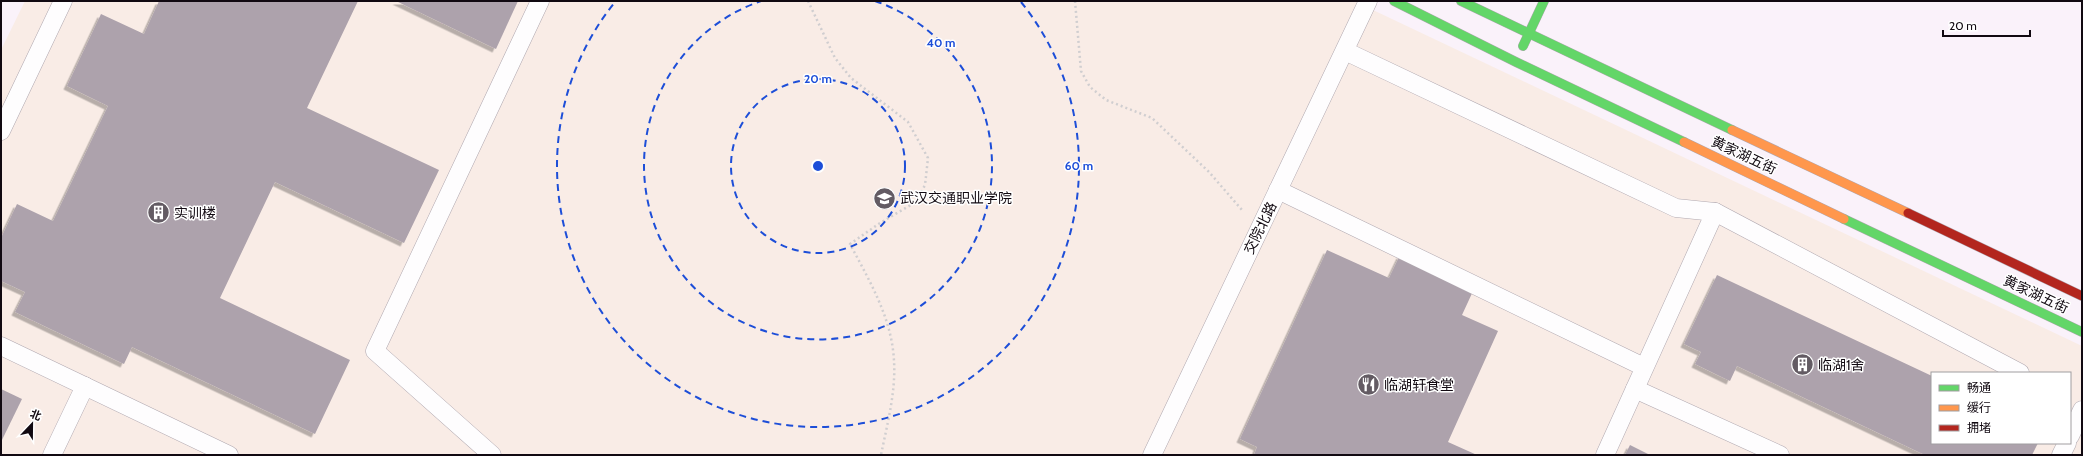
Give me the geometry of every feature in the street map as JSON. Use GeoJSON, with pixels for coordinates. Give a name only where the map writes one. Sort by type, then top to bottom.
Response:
{"type":"FeatureCollection","features":[{"type":"Feature","properties":{"kind":"street","name":"黄家湖五街"},"geometry":{"type":"LineString","coordinates":[[1394,1],[1516,62],[2082,332]]}},
{"type":"Feature","properties":{"kind":"street","name":"黄家湖五街"},"geometry":{"type":"LineString","coordinates":[[1461,1],[2082,296]]}},
{"type":"Feature","properties":{"kind":"street"},"geometry":{"type":"LineString","coordinates":[[1516,62],[1544,1]]}},
{"type":"Feature","properties":{"kind":"lane"},"geometry":{"type":"LineString","coordinates":[[1,131],[63,1]]}},
{"type":"Feature","properties":{"kind":"lane"},"geometry":{"type":"LineString","coordinates":[[492,455],[374,351],[540,1]]}},
{"type":"Feature","properties":{"kind":"lane","name":"交院北路"},"geometry":{"type":"LineString","coordinates":[[1152,455],[1368,1]]}},
{"type":"Feature","properties":{"kind":"lane"},"geometry":{"type":"LineString","coordinates":[[1345,51],[1676,208],[1715,212],[2018,372]]}},
{"type":"Feature","properties":{"kind":"lane"},"geometry":{"type":"LineString","coordinates":[[1278,190],[1644,367]]}},
{"type":"Feature","properties":{"kind":"lane"},"geometry":{"type":"LineString","coordinates":[[1604,455],[1715,212]]}},
{"type":"Feature","properties":{"kind":"lane"},"geometry":{"type":"LineString","coordinates":[[1,346],[229,455]]}},
{"type":"Feature","properties":{"kind":"lane"},"geometry":{"type":"LineString","coordinates":[[52,455],[85,386]]}},
{"type":"Feature","properties":{"kind":"lane"},"geometry":{"type":"LineString","coordinates":[[1635,388],[1780,455]]}},
{"type":"Feature","properties":{"kind":"lane"},"geometry":{"type":"LineString","coordinates":[[2071,400],[2082,406]]}},
{"type":"Feature","properties":{"kind":"lane"},"geometry":{"type":"LineString","coordinates":[[2071,434],[2082,410]]}},
{"type":"Feature","properties":{"kind":"lane"},"geometry":{"type":"LineString","coordinates":[[2061,455],[2066,444]]}},
{"type":"Feature","properties":{"kind":"path"},"geometry":{"type":"LineString","coordinates":[[808,1],[835,58],[851,78],[908,122],[928,158],[925,185],[916,202],[880,223],[850,244],[874,290],[889,332],[894,361],[892,393],[881,455]]}},
{"type":"Feature","properties":{"kind":"path"},"geometry":{"type":"LineString","coordinates":[[1075,1],[1081,71],[1090,87],[1106,100],[1152,118],[1209,172],[1260,229]]}},
{"type":"Feature","properties":{"kind":"shaded area","name":"武汉交通职业学院"},"geometry":{"type":"Polygon","coordinates":[[[25,1],[1354,1],[2082,346],[2082,455],[1,455],[1,50],[25,1]]]}},
{"type":"Feature","properties":{"kind":"building","name":"实训楼"},"geometry":{"type":"Polygon","coordinates":[[[159,1],[358,1],[307,108],[439,170],[404,243],[275,182],[220,298],[350,360],[315,434],[132,347],[124,364],[15,312],[25,292],[1,281],[1,238],[17,204],[53,221],[108,106],[67,86],[101,14],[144,34],[159,1]]]}},
{"type":"Feature","properties":{"kind":"building"},"geometry":{"type":"Polygon","coordinates":[[[396,1],[518,1],[496,49],[396,1]]]}},
{"type":"Feature","properties":{"kind":"building","name":"临湖轩食堂"},"geometry":{"type":"Polygon","coordinates":[[[1327,250],[1389,278],[1400,255],[1474,289],[1462,315],[1498,331],[1448,442],[1477,455],[1254,455],[1257,447],[1240,439],[1327,250]]]}},
{"type":"Feature","properties":{"kind":"building","name":"临湖1舍"},"geometry":{"type":"Polygon","coordinates":[[[1717,275],[1931,376],[1931,444],[2038,444],[2032,455],[1925,455],[1737,366],[1730,381],[1695,364],[1701,352],[1684,344],[1717,275]]]}},
{"type":"Feature","properties":{"kind":"building"},"geometry":{"type":"Polygon","coordinates":[[[1,389],[22,399],[1,442],[1,389]]]}},
{"type":"Feature","properties":{"kind":"building"},"geometry":{"type":"Polygon","coordinates":[[[1630,445],[1650,455],[1625,455],[1630,445]]]}},
{"type":"Feature","properties":{"kind":"traffic: fast"},"geometry":{"type":"LineString","coordinates":[[1394,1],[1516,62],[1684,142]]}},
{"type":"Feature","properties":{"kind":"traffic: fast"},"geometry":{"type":"LineString","coordinates":[[1461,1],[1732,130]]}},
{"type":"Feature","properties":{"kind":"traffic: fast"},"geometry":{"type":"LineString","coordinates":[[1523,46],[1544,1]]}},
{"type":"Feature","properties":{"kind":"traffic: fast"},"geometry":{"type":"LineString","coordinates":[[1844,219],[2082,332]]}},
{"type":"Feature","properties":{"kind":"traffic: slow"},"geometry":{"type":"LineString","coordinates":[[1732,130],[1908,213]]}},
{"type":"Feature","properties":{"kind":"traffic: slow"},"geometry":{"type":"LineString","coordinates":[[1684,142],[1844,219]]}},
{"type":"Feature","properties":{"kind":"traffic: jam"},"geometry":{"type":"LineString","coordinates":[[1908,213],[2082,296]]}},
{"type":"Feature","properties":{"kind":"place","name":"武汉交通职业学院"},"geometry":{"type":"Point","coordinates":[885,198]}},
{"type":"Feature","properties":{"kind":"place","name":"实训楼"},"geometry":{"type":"Point","coordinates":[159,213]}},
{"type":"Feature","properties":{"kind":"place","name":"临湖1舍"},"geometry":{"type":"Point","coordinates":[1803,365]}},
{"type":"Feature","properties":{"kind":"place","name":"临湖轩食堂"},"geometry":{"type":"Point","coordinates":[1369,385]}}]}
